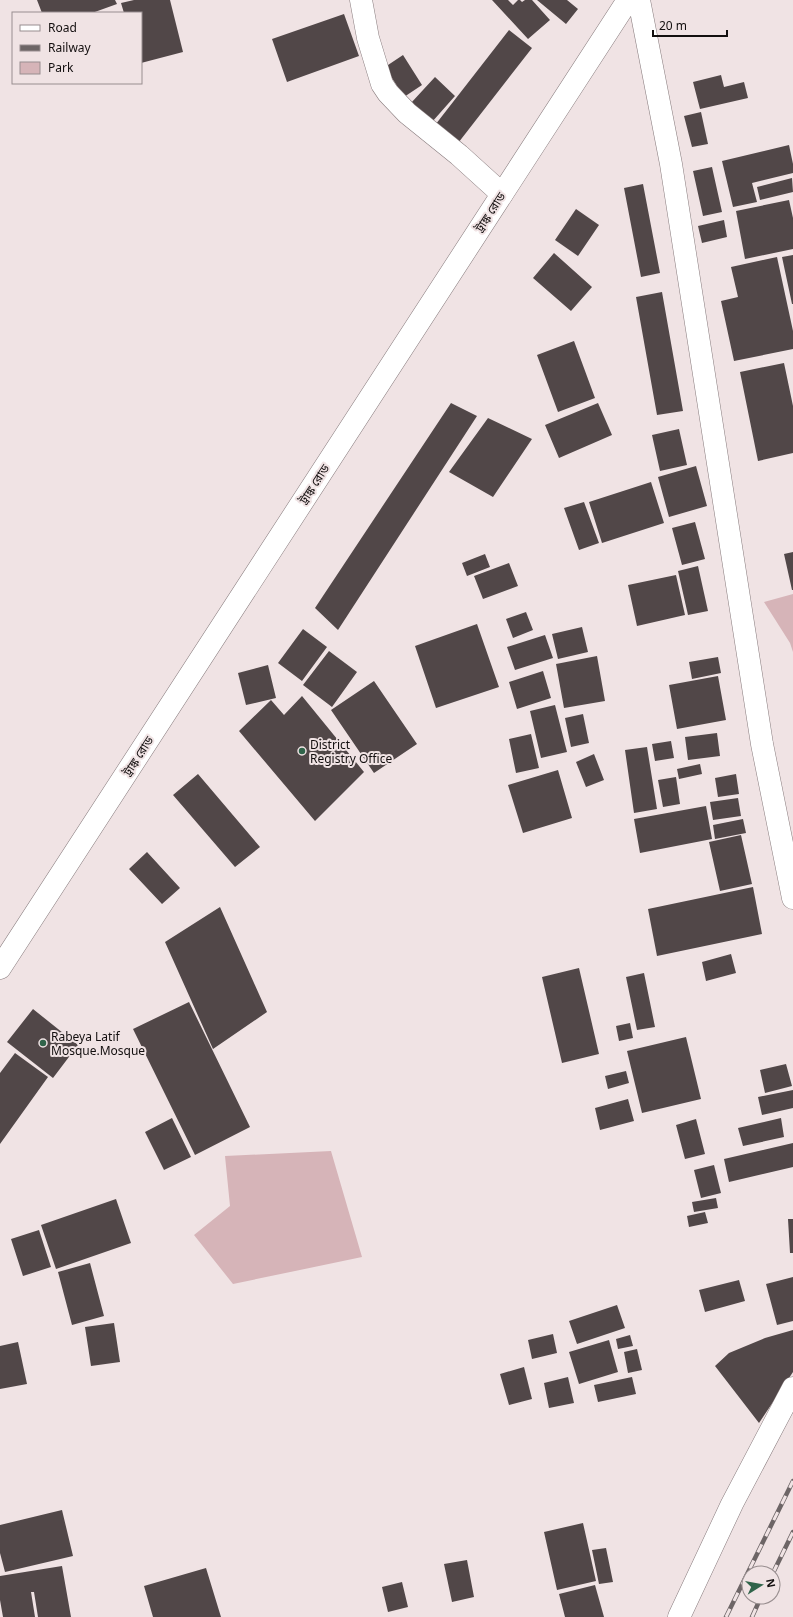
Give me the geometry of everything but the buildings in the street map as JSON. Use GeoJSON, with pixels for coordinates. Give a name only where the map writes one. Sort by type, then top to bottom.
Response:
{"type":"FeatureCollection","features":[{"type":"Feature","properties":{"kind":"main road"},"geometry":{"type":"LineString","coordinates":[[361,0],[368,38],[382,84],[388,93],[407,113],[459,155],[502,194]]}},
{"type":"Feature","properties":{"kind":"main road","name":"ট্রাঙ্ক রোড"},"geometry":{"type":"LineString","coordinates":[[0,968],[628,0]]}},
{"type":"Feature","properties":{"kind":"main road"},"geometry":{"type":"LineString","coordinates":[[639,0],[671,164],[762,744],[793,898]]}},
{"type":"Feature","properties":{"kind":"main road"},"geometry":{"type":"LineString","coordinates":[[679,1617],[732,1504],[793,1388]]}},
{"type":"Feature","properties":{"kind":"green space"},"geometry":{"type":"Polygon","coordinates":[[[793,594],[793,652],[790,643],[764,602],[793,594]]]}},
{"type":"Feature","properties":{"kind":"green space"},"geometry":{"type":"Polygon","coordinates":[[[331,1151],[362,1257],[233,1284],[194,1235],[230,1206],[225,1156],[331,1151]]]}},
{"type":"Feature","properties":{"kind":"railway"},"geometry":{"type":"LineString","coordinates":[[726,1617],[793,1481]]}},
{"type":"Feature","properties":{"kind":"railway"},"geometry":{"type":"LineString","coordinates":[[777,1565],[793,1532]]}},
{"type":"Feature","properties":{"kind":"railway"},"geometry":{"type":"LineString","coordinates":[[752,1617],[757,1605]]}},
{"type":"Feature","properties":{"kind":"place","name":"District Registry Office"},"geometry":{"type":"Point","coordinates":[302,751]}},
{"type":"Feature","properties":{"kind":"place","name":"Rabeya Latif Mosque.Mosque"},"geometry":{"type":"Point","coordinates":[43,1043]}}]}
